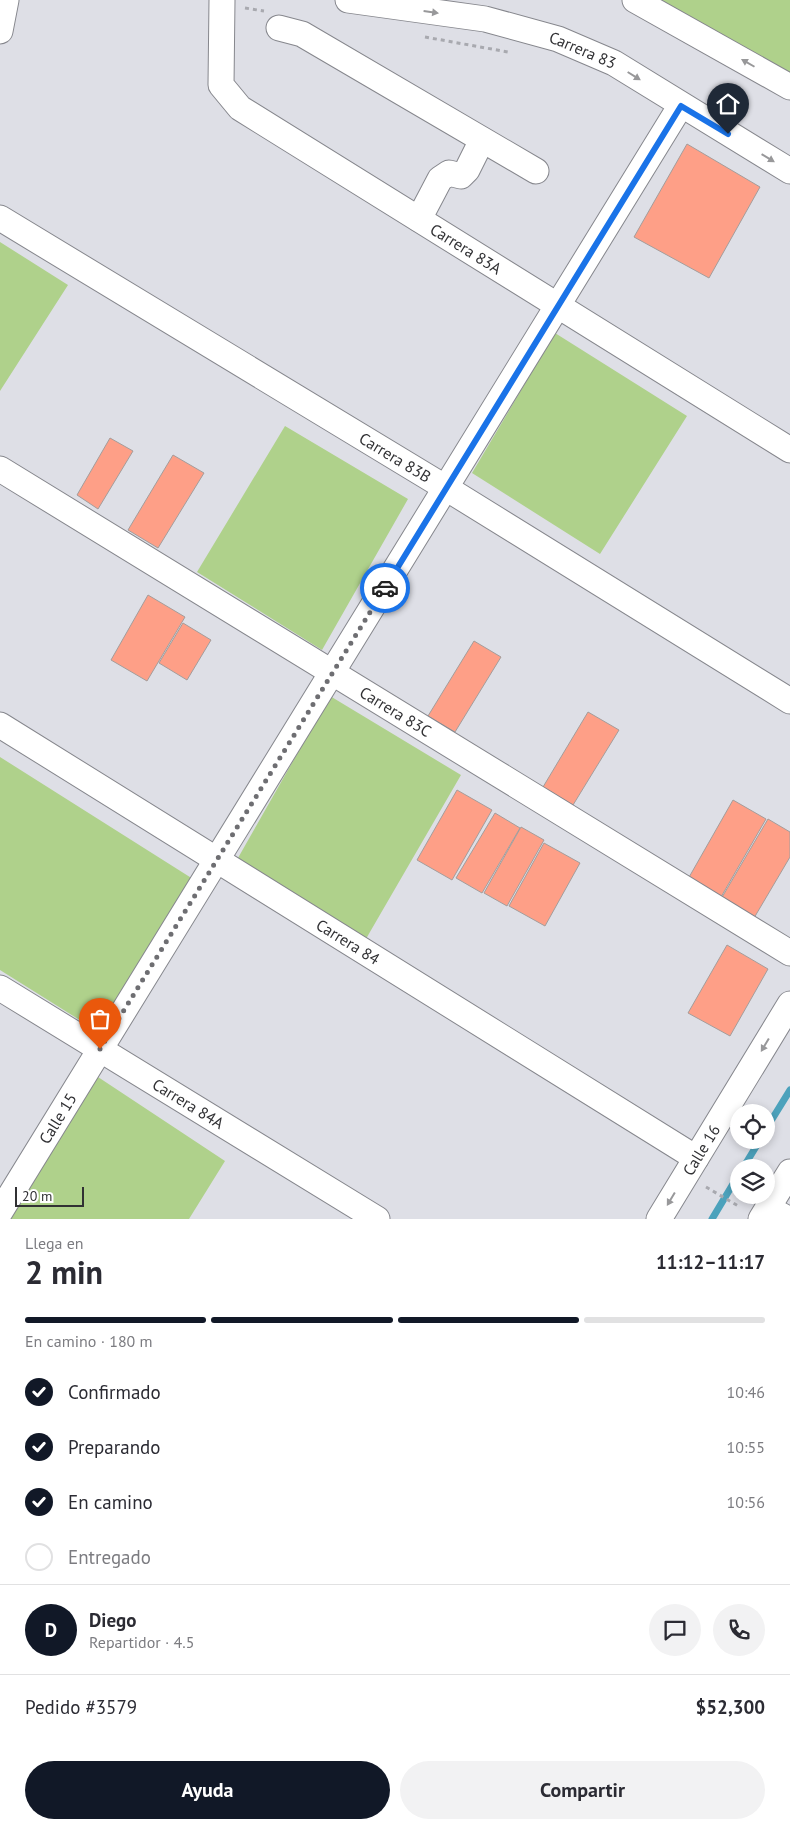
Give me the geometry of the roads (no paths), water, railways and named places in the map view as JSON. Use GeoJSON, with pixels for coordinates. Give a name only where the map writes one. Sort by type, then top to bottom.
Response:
{"type":"FeatureCollection","features":[{"type":"Feature","properties":{"kind":"street"},"geometry":{"type":"LineString","coordinates":[[0,31],[6,0]]}},
{"type":"Feature","properties":{"kind":"street","name":"Carrera 83"},"geometry":{"type":"LineString","coordinates":[[348,0],[485,19],[558,39],[614,64],[790,171]]}},
{"type":"Feature","properties":{"kind":"street"},"geometry":{"type":"LineString","coordinates":[[635,0],[790,87]]}},
{"type":"Feature","properties":{"kind":"street","name":"Carrera 83A"},"geometry":{"type":"LineString","coordinates":[[222,2],[221,85],[240,108],[790,450]]}},
{"type":"Feature","properties":{"kind":"street"},"geometry":{"type":"LineString","coordinates":[[275,20],[536,171]]}},
{"type":"Feature","properties":{"kind":"street","name":"Calle 15"},"geometry":{"type":"LineString","coordinates":[[0,1212],[681,106]]}},
{"type":"Feature","properties":{"kind":"street"},"geometry":{"type":"LineString","coordinates":[[419,219],[440,179],[449,173],[461,176],[467,170],[482,140]]}},
{"type":"Feature","properties":{"kind":"street","name":"Carrera 83B"},"geometry":{"type":"LineString","coordinates":[[0,218],[446,488],[790,701]]}},
{"type":"Feature","properties":{"kind":"street","name":"Carrera 83C"},"geometry":{"type":"LineString","coordinates":[[0,469],[790,953]]}},
{"type":"Feature","properties":{"kind":"street","name":"Carrera 84"},"geometry":{"type":"LineString","coordinates":[[0,725],[217,860],[697,1170]]}},
{"type":"Feature","properties":{"kind":"street","name":"Carrera 84A"},"geometry":{"type":"LineString","coordinates":[[0,988],[378,1219]]}},
{"type":"Feature","properties":{"kind":"street","name":"Calle 16"},"geometry":{"type":"LineString","coordinates":[[659,1219],[697,1170],[790,1004]]}},
{"type":"Feature","properties":{"kind":"street"},"geometry":{"type":"LineString","coordinates":[[764,1213],[790,1172]]}},
{"type":"Feature","properties":{"kind":"waterway"},"geometry":{"type":"LineString","coordinates":[[775,1114],[790,1090]]}},
{"type":"Feature","properties":{"kind":"waterway"},"geometry":{"type":"LineString","coordinates":[[748,1159],[755,1149]]}},
{"type":"Feature","properties":{"kind":"waterway"},"geometry":{"type":"LineString","coordinates":[[712,1219],[730,1189]]}}]}
